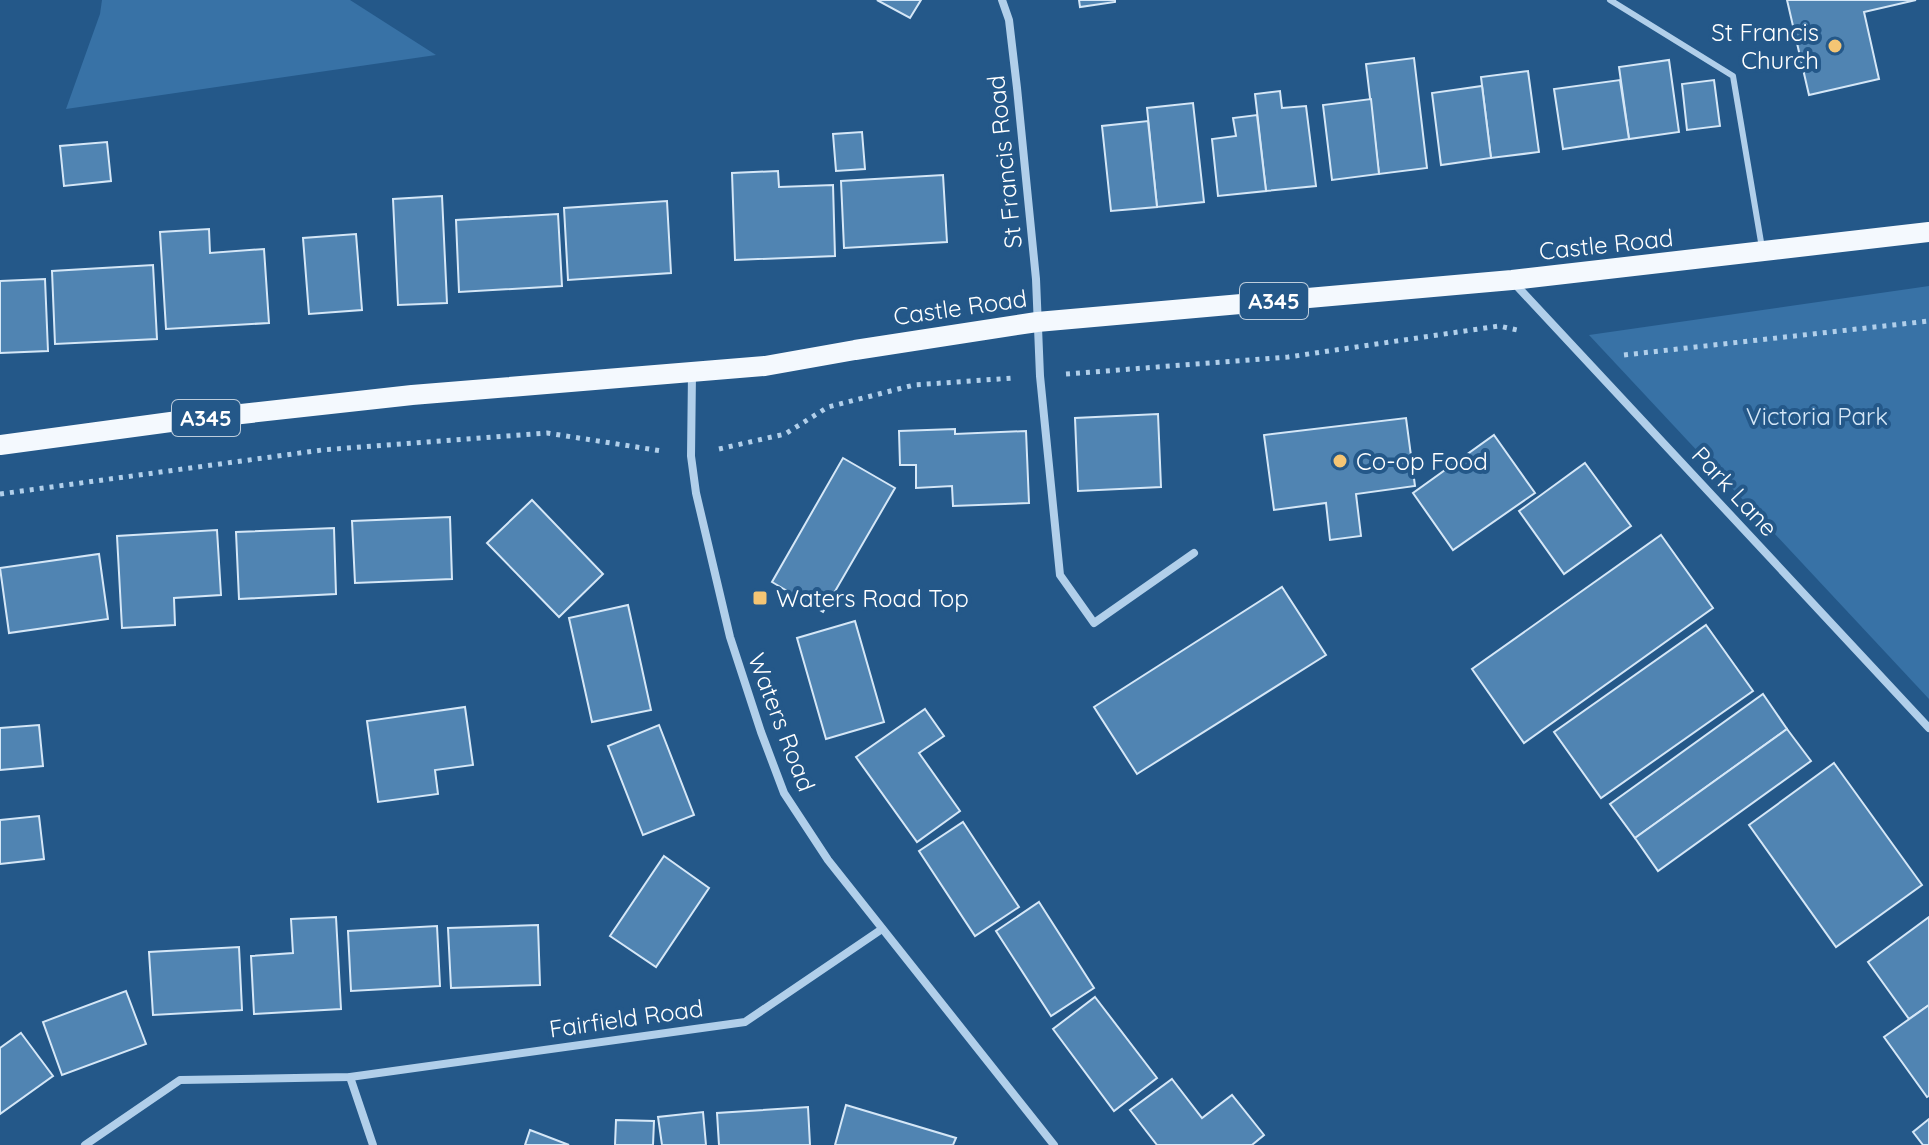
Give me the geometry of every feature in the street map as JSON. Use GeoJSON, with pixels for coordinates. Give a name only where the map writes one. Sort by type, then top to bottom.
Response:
{"type":"FeatureCollection","features":[{"type":"Feature","properties":{"kind":"main road","name":"Castle Road"},"geometry":{"type":"LineString","coordinates":[[0,445],[178,421],[396,397],[765,366],[1037,322],[1512,280],[1929,232]]}},
{"type":"Feature","properties":{"kind":"street","name":"St Francis Road"},"geometry":{"type":"LineString","coordinates":[[1002,0],[1009,20],[1017,88],[1036,279],[1040,376],[1060,575],[1094,623],[1194,553]]}},
{"type":"Feature","properties":{"kind":"street","name":"Park Lane"},"geometry":{"type":"LineString","coordinates":[[1512,280],[1929,728]]}},
{"type":"Feature","properties":{"kind":"street","name":"Waters Road"},"geometry":{"type":"LineString","coordinates":[[692,373],[691,456],[696,493],[730,637],[784,793],[828,860],[1054,1145]]}},
{"type":"Feature","properties":{"kind":"street","name":"Fairfield Road"},"geometry":{"type":"LineString","coordinates":[[85,1145],[180,1080],[350,1077],[745,1022],[882,929]]}},
{"type":"Feature","properties":{"kind":"street"},"geometry":{"type":"LineString","coordinates":[[350,1077],[373,1145]]}},
{"type":"Feature","properties":{"kind":"lane"},"geometry":{"type":"LineString","coordinates":[[1610,0],[1733,76],[1763,252]]}},
{"type":"Feature","properties":{"kind":"path"},"geometry":{"type":"LineString","coordinates":[[0,494],[322,450],[547,433],[691,456],[785,434],[828,407],[914,385],[1288,357],[1499,326],[1629,356],[1929,321]]}},
{"type":"Feature","properties":{"kind":"green space"},"geometry":{"type":"Polygon","coordinates":[[[102,0],[350,0],[436,55],[66,109],[100,14],[102,0]]]}},
{"type":"Feature","properties":{"kind":"green space","name":"Victoria Park"},"geometry":{"type":"Polygon","coordinates":[[[1929,286],[1929,699],[1589,335],[1929,286]]]}},
{"type":"Feature","properties":{"kind":"building"},"geometry":{"type":"Polygon","coordinates":[[[877,0],[921,0],[910,18],[877,0]]]}},
{"type":"Feature","properties":{"kind":"building"},"geometry":{"type":"Polygon","coordinates":[[[1079,0],[1115,0],[1115,2],[1080,7],[1079,0]]]}},
{"type":"Feature","properties":{"kind":"building","name":"St Francis Church"},"geometry":{"type":"Polygon","coordinates":[[[1787,0],[1916,0],[1864,12],[1879,79],[1809,95],[1787,0]]]}},
{"type":"Feature","properties":{"kind":"building"},"geometry":{"type":"Polygon","coordinates":[[[1414,58],[1427,168],[1379,174],[1366,64],[1414,58]]]}},
{"type":"Feature","properties":{"kind":"building"},"geometry":{"type":"Polygon","coordinates":[[[1669,60],[1679,132],[1629,139],[1619,67],[1669,60]]]}},
{"type":"Feature","properties":{"kind":"building"},"geometry":{"type":"Polygon","coordinates":[[[1528,71],[1539,152],[1491,158],[1481,77],[1528,71]]]}},
{"type":"Feature","properties":{"kind":"building"},"geometry":{"type":"Polygon","coordinates":[[[1620,80],[1629,139],[1563,149],[1554,89],[1620,80]]]}},
{"type":"Feature","properties":{"kind":"building"},"geometry":{"type":"Polygon","coordinates":[[[1714,80],[1720,126],[1687,130],[1682,84],[1714,80]]]}},
{"type":"Feature","properties":{"kind":"building"},"geometry":{"type":"Polygon","coordinates":[[[1482,86],[1491,158],[1441,165],[1432,93],[1482,86]]]}},
{"type":"Feature","properties":{"kind":"building"},"geometry":{"type":"Polygon","coordinates":[[[1280,91],[1282,108],[1306,106],[1316,186],[1266,191],[1255,94],[1280,91]]]}},
{"type":"Feature","properties":{"kind":"building"},"geometry":{"type":"Polygon","coordinates":[[[1371,99],[1379,174],[1332,180],[1323,105],[1371,99]]]}},
{"type":"Feature","properties":{"kind":"building"},"geometry":{"type":"Polygon","coordinates":[[[1193,103],[1204,202],[1157,207],[1147,108],[1193,103]]]}},
{"type":"Feature","properties":{"kind":"building"},"geometry":{"type":"Polygon","coordinates":[[[1257,115],[1266,191],[1218,196],[1212,139],[1236,136],[1233,118],[1257,115]]]}},
{"type":"Feature","properties":{"kind":"building"},"geometry":{"type":"Polygon","coordinates":[[[1148,121],[1157,207],[1111,211],[1102,126],[1148,121]]]}},
{"type":"Feature","properties":{"kind":"building"},"geometry":{"type":"Polygon","coordinates":[[[862,132],[865,169],[836,171],[833,134],[862,132]]]}},
{"type":"Feature","properties":{"kind":"building"},"geometry":{"type":"Polygon","coordinates":[[[107,142],[111,181],[64,186],[60,146],[107,142]]]}},
{"type":"Feature","properties":{"kind":"building"},"geometry":{"type":"Polygon","coordinates":[[[778,171],[779,187],[833,185],[835,256],[735,260],[732,173],[778,171]]]}},
{"type":"Feature","properties":{"kind":"building"},"geometry":{"type":"Polygon","coordinates":[[[943,175],[947,242],[844,248],[841,181],[943,175]]]}},
{"type":"Feature","properties":{"kind":"building"},"geometry":{"type":"Polygon","coordinates":[[[442,196],[447,303],[398,305],[393,199],[442,196]]]}},
{"type":"Feature","properties":{"kind":"building"},"geometry":{"type":"Polygon","coordinates":[[[667,201],[671,273],[568,280],[564,208],[667,201]]]}},
{"type":"Feature","properties":{"kind":"building"},"geometry":{"type":"Polygon","coordinates":[[[558,214],[562,286],[459,292],[456,220],[558,214]]]}},
{"type":"Feature","properties":{"kind":"building"},"geometry":{"type":"Polygon","coordinates":[[[209,229],[210,253],[264,249],[269,323],[166,329],[160,232],[209,229]]]}},
{"type":"Feature","properties":{"kind":"building"},"geometry":{"type":"Polygon","coordinates":[[[356,234],[362,310],[309,314],[303,238],[356,234]]]}},
{"type":"Feature","properties":{"kind":"building"},"geometry":{"type":"Polygon","coordinates":[[[153,265],[157,339],[55,344],[52,271],[153,265]]]}},
{"type":"Feature","properties":{"kind":"building"},"geometry":{"type":"Polygon","coordinates":[[[45,279],[48,351],[0,353],[0,281],[45,279]]]}},
{"type":"Feature","properties":{"kind":"building"},"geometry":{"type":"Polygon","coordinates":[[[1158,414],[1161,487],[1078,491],[1075,418],[1158,414]]]}},
{"type":"Feature","properties":{"kind":"building","name":"Co-op Food"},"geometry":{"type":"Polygon","coordinates":[[[1406,418],[1415,486],[1356,494],[1361,536],[1330,540],[1326,503],[1274,510],[1264,435],[1406,418]]]}},
{"type":"Feature","properties":{"kind":"building"},"geometry":{"type":"Polygon","coordinates":[[[955,429],[955,434],[1026,431],[1029,503],[953,506],[952,486],[916,488],[916,465],[900,465],[899,431],[955,429]]]}},
{"type":"Feature","properties":{"kind":"building"},"geometry":{"type":"Polygon","coordinates":[[[1494,435],[1535,493],[1453,550],[1413,493],[1494,435]]]}},
{"type":"Feature","properties":{"kind":"building"},"geometry":{"type":"Polygon","coordinates":[[[843,458],[895,488],[823,612],[772,582],[843,458]]]}},
{"type":"Feature","properties":{"kind":"building"},"geometry":{"type":"Polygon","coordinates":[[[1585,463],[1631,526],[1564,574],[1519,511],[1585,463]]]}},
{"type":"Feature","properties":{"kind":"building"},"geometry":{"type":"Polygon","coordinates":[[[532,500],[603,574],[559,617],[487,543],[532,500]]]}},
{"type":"Feature","properties":{"kind":"building"},"geometry":{"type":"Polygon","coordinates":[[[450,517],[452,579],[355,583],[352,521],[450,517]]]}},
{"type":"Feature","properties":{"kind":"building"},"geometry":{"type":"Polygon","coordinates":[[[334,528],[336,594],[239,599],[236,532],[334,528]]]}},
{"type":"Feature","properties":{"kind":"building"},"geometry":{"type":"Polygon","coordinates":[[[217,530],[221,595],[174,598],[175,625],[122,628],[117,536],[217,530]]]}},
{"type":"Feature","properties":{"kind":"building"},"geometry":{"type":"Polygon","coordinates":[[[1661,535],[1713,608],[1524,743],[1472,669],[1661,535]]]}},
{"type":"Feature","properties":{"kind":"building"},"geometry":{"type":"Polygon","coordinates":[[[99,554],[108,619],[9,633],[0,568],[99,554]]]}},
{"type":"Feature","properties":{"kind":"building"},"geometry":{"type":"Polygon","coordinates":[[[1282,587],[1326,655],[1137,774],[1094,707],[1282,587]]]}},
{"type":"Feature","properties":{"kind":"building"},"geometry":{"type":"Polygon","coordinates":[[[628,605],[651,710],[592,722],[569,618],[628,605]]]}},
{"type":"Feature","properties":{"kind":"building"},"geometry":{"type":"Polygon","coordinates":[[[855,621],[884,722],[826,739],[797,638],[855,621]]]}},
{"type":"Feature","properties":{"kind":"building"},"geometry":{"type":"Polygon","coordinates":[[[1706,625],[1753,691],[1601,798],[1554,732],[1706,625]]]}},
{"type":"Feature","properties":{"kind":"building"},"geometry":{"type":"Polygon","coordinates":[[[1763,694],[1787,729],[1635,838],[1610,804],[1763,694]]]}},
{"type":"Feature","properties":{"kind":"building"},"geometry":{"type":"Polygon","coordinates":[[[465,707],[473,765],[435,770],[438,794],[378,802],[367,721],[465,707]]]}},
{"type":"Feature","properties":{"kind":"building"},"geometry":{"type":"Polygon","coordinates":[[[925,709],[944,736],[919,753],[960,811],[917,842],[856,757],[925,709]]]}},
{"type":"Feature","properties":{"kind":"building"},"geometry":{"type":"Polygon","coordinates":[[[39,725],[43,766],[0,770],[0,728],[39,725]]]}},
{"type":"Feature","properties":{"kind":"building"},"geometry":{"type":"Polygon","coordinates":[[[659,725],[694,815],[643,835],[608,746],[659,725]]]}},
{"type":"Feature","properties":{"kind":"building"},"geometry":{"type":"Polygon","coordinates":[[[1787,729],[1811,761],[1658,871],[1635,838],[1787,729]]]}},
{"type":"Feature","properties":{"kind":"building"},"geometry":{"type":"Polygon","coordinates":[[[1834,763],[1922,885],[1836,947],[1749,825],[1834,763]]]}},
{"type":"Feature","properties":{"kind":"building"},"geometry":{"type":"Polygon","coordinates":[[[39,816],[44,859],[0,864],[0,820],[39,816]]]}},
{"type":"Feature","properties":{"kind":"building"},"geometry":{"type":"Polygon","coordinates":[[[963,822],[1019,907],[975,936],[919,851],[963,822]]]}},
{"type":"Feature","properties":{"kind":"building"},"geometry":{"type":"Polygon","coordinates":[[[664,856],[709,888],[656,967],[610,936],[664,856]]]}},
{"type":"Feature","properties":{"kind":"building"},"geometry":{"type":"Polygon","coordinates":[[[1039,902],[1094,988],[1051,1016],[996,931],[1039,902]]]}},
{"type":"Feature","properties":{"kind":"building"},"geometry":{"type":"Polygon","coordinates":[[[336,917],[341,1009],[254,1014],[251,956],[293,953],[291,919],[336,917]]]}},
{"type":"Feature","properties":{"kind":"building"},"geometry":{"type":"Polygon","coordinates":[[[1929,917],[1929,1005],[1909,1019],[1868,962],[1929,917]]]}},
{"type":"Feature","properties":{"kind":"building"},"geometry":{"type":"Polygon","coordinates":[[[538,925],[540,985],[451,988],[448,928],[538,925]]]}},
{"type":"Feature","properties":{"kind":"building"},"geometry":{"type":"Polygon","coordinates":[[[437,926],[440,986],[351,991],[348,931],[437,926]]]}},
{"type":"Feature","properties":{"kind":"building"},"geometry":{"type":"Polygon","coordinates":[[[239,947],[242,1010],[153,1015],[149,952],[239,947]]]}},
{"type":"Feature","properties":{"kind":"building"},"geometry":{"type":"Polygon","coordinates":[[[126,991],[146,1044],[62,1075],[43,1022],[126,991]]]}},
{"type":"Feature","properties":{"kind":"building"},"geometry":{"type":"Polygon","coordinates":[[[1095,997],[1157,1078],[1114,1111],[1053,1029],[1095,997]]]}},
{"type":"Feature","properties":{"kind":"building"},"geometry":{"type":"Polygon","coordinates":[[[1929,1005],[1929,1096],[1927,1097],[1884,1037],[1929,1005]]]}},
{"type":"Feature","properties":{"kind":"building"},"geometry":{"type":"Polygon","coordinates":[[[21,1033],[53,1076],[0,1114],[0,1048],[21,1033]]]}},
{"type":"Feature","properties":{"kind":"building"},"geometry":{"type":"Polygon","coordinates":[[[1172,1079],[1202,1118],[1232,1095],[1264,1135],[1252,1145],[1157,1145],[1130,1110],[1172,1079]]]}},
{"type":"Feature","properties":{"kind":"building"},"geometry":{"type":"Polygon","coordinates":[[[846,1105],[956,1138],[953,1145],[835,1145],[846,1105]]]}},
{"type":"Feature","properties":{"kind":"building"},"geometry":{"type":"Polygon","coordinates":[[[808,1107],[810,1145],[719,1145],[717,1113],[808,1107]]]}},
{"type":"Feature","properties":{"kind":"building"},"geometry":{"type":"Polygon","coordinates":[[[703,1112],[706,1145],[662,1145],[658,1117],[703,1112]]]}},
{"type":"Feature","properties":{"kind":"building"},"geometry":{"type":"Polygon","coordinates":[[[1929,1119],[1929,1145],[1923,1145],[1913,1132],[1929,1119]]]}},
{"type":"Feature","properties":{"kind":"building"},"geometry":{"type":"Polygon","coordinates":[[[616,1120],[654,1121],[653,1145],[615,1145],[616,1120]]]}},
{"type":"Feature","properties":{"kind":"building"},"geometry":{"type":"Polygon","coordinates":[[[530,1130],[569,1145],[525,1145],[530,1130]]]}},
{"type":"Feature","properties":{"kind":"place","name":"St Francis Church"},"geometry":{"type":"Point","coordinates":[1835,46]}},
{"type":"Feature","properties":{"kind":"place","name":"Co-op Food"},"geometry":{"type":"Point","coordinates":[1340,461]}},
{"type":"Feature","properties":{"kind":"place","name":"Waters Road Top"},"geometry":{"type":"Point","coordinates":[760,598]}}]}
